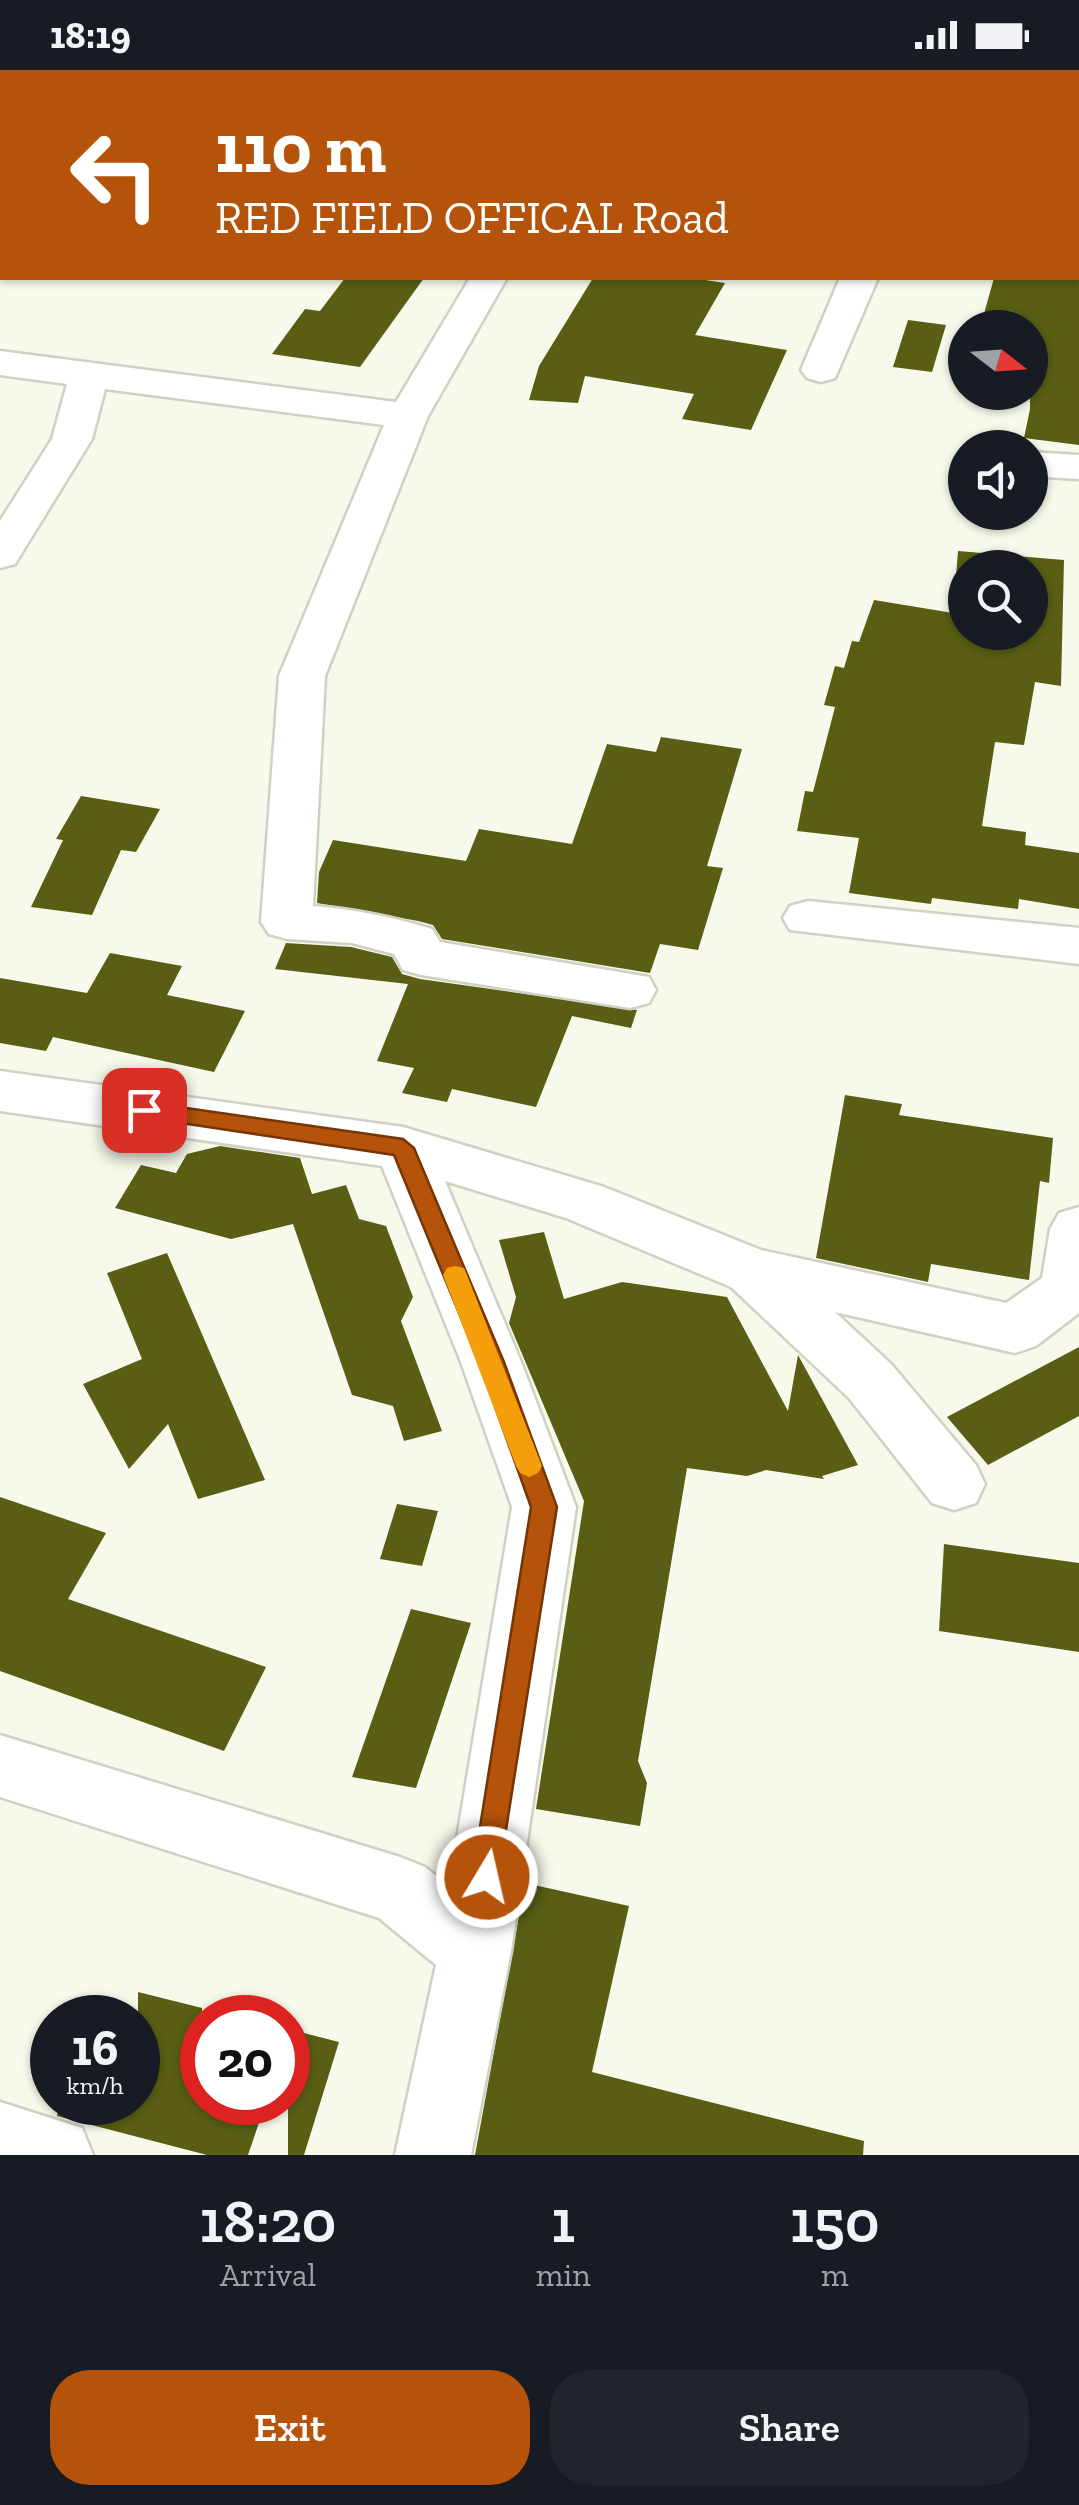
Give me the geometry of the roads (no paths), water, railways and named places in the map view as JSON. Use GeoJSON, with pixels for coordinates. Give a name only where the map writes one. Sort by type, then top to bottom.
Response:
{"type":"FeatureCollection","features":[{"type":"Feature","properties":{"kind":"street"},"geometry":{"type":"LineString","coordinates":[[487,280],[408,416],[302,676],[287,922],[352,926],[414,941],[421,957],[630,990]]}},
{"type":"Feature","properties":{"kind":"street"},"geometry":{"type":"LineString","coordinates":[[820,370],[859,280]]}},
{"type":"Feature","properties":{"kind":"street"},"geometry":{"type":"LineString","coordinates":[[0,363],[408,416]]}},
{"type":"Feature","properties":{"kind":"street"},"geometry":{"type":"LineString","coordinates":[[0,555],[72,439],[89,374]]}},
{"type":"Feature","properties":{"kind":"street"},"geometry":{"type":"LineString","coordinates":[[1048,465],[1079,467]]}},
{"type":"Feature","properties":{"kind":"street"},"geometry":{"type":"LineString","coordinates":[[808,918],[1079,946]]}},
{"type":"Feature","properties":{"kind":"street"},"geometry":{"type":"LineString","coordinates":[[0,1091],[403,1148],[584,1202],[752,1271],[1015,1329],[1069,1289],[1079,1229]]}},
{"type":"Feature","properties":{"kind":"street"},"geometry":{"type":"LineString","coordinates":[[403,1148],[492,1362],[544,1507],[476,1951],[433,2155]]}},
{"type":"Feature","properties":{"kind":"street"},"geometry":{"type":"LineString","coordinates":[[752,1271],[870,1381],[954,1484]]}},
{"type":"Feature","properties":{"kind":"street"},"geometry":{"type":"LineString","coordinates":[[0,1766],[400,1892],[476,1951]]}},
{"type":"Feature","properties":{"kind":"street"},"geometry":{"type":"LineString","coordinates":[[0,2140],[55,2155]]}}]}
